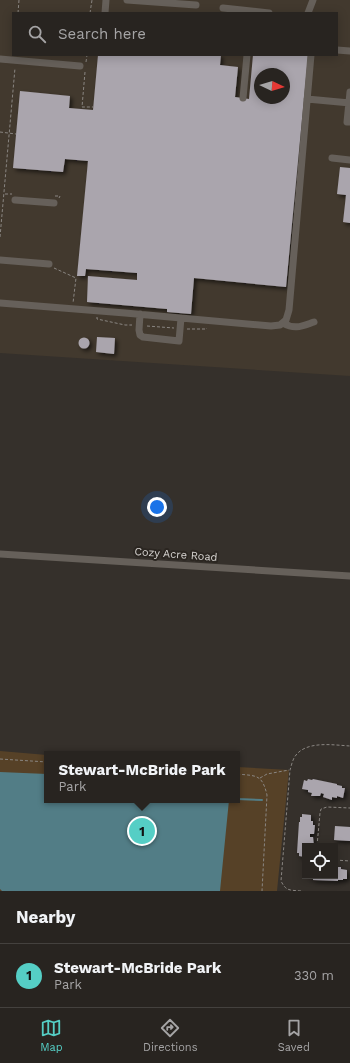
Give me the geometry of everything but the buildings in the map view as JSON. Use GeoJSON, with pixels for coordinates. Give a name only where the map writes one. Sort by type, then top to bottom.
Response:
{"type":"FeatureCollection","features":[{"type":"Feature","properties":{"kind":"street"},"geometry":{"type":"LineString","coordinates":[[105,12],[106,0]]}},
{"type":"Feature","properties":{"kind":"street"},"geometry":{"type":"LineString","coordinates":[[127,0],[196,5]]}},
{"type":"Feature","properties":{"kind":"street"},"geometry":{"type":"LineString","coordinates":[[308,12],[314,0]]}},
{"type":"Feature","properties":{"kind":"street"},"geometry":{"type":"LineString","coordinates":[[223,8],[250,12]]}},
{"type":"Feature","properties":{"kind":"street"},"geometry":{"type":"LineString","coordinates":[[338,50],[350,51]]}},
{"type":"Feature","properties":{"kind":"street"},"geometry":{"type":"LineString","coordinates":[[243,98],[247,56]]}},
{"type":"Feature","properties":{"kind":"street"},"geometry":{"type":"LineString","coordinates":[[0,303],[271,326],[280,325],[283,323],[286,320],[290,303],[311,56]]}},
{"type":"Feature","properties":{"kind":"street"},"geometry":{"type":"LineString","coordinates":[[0,60],[84,65]]}},
{"type":"Feature","properties":{"kind":"street"},"geometry":{"type":"LineString","coordinates":[[350,92],[347,122],[350,122]]}},
{"type":"Feature","properties":{"kind":"street"},"geometry":{"type":"LineString","coordinates":[[307,99],[349,103]]}},
{"type":"Feature","properties":{"kind":"street"},"geometry":{"type":"LineString","coordinates":[[332,158],[350,160]]}},
{"type":"Feature","properties":{"kind":"street"},"geometry":{"type":"LineString","coordinates":[[15,200],[54,203]]}},
{"type":"Feature","properties":{"kind":"street"},"geometry":{"type":"LineString","coordinates":[[0,260],[51,265]]}},
{"type":"Feature","properties":{"kind":"street"},"geometry":{"type":"LineString","coordinates":[[140,314],[140,335],[143,337],[179,341],[181,318]]}},
{"type":"Feature","properties":{"kind":"street"},"geometry":{"type":"LineString","coordinates":[[283,323],[295,328],[314,322]]}},
{"type":"Feature","properties":{"kind":"street","name":"Cozy Acre Road"},"geometry":{"type":"LineString","coordinates":[[0,554],[350,576]]}},
{"type":"Feature","properties":{"kind":"path"},"geometry":{"type":"LineString","coordinates":[[18,12],[19,0]]}},
{"type":"Feature","properties":{"kind":"path"},"geometry":{"type":"LineString","coordinates":[[90,12],[92,0]]}},
{"type":"Feature","properties":{"kind":"path"},"geometry":{"type":"LineString","coordinates":[[87,56],[84,65],[82,106],[93,107]]}},
{"type":"Feature","properties":{"kind":"path"},"geometry":{"type":"LineString","coordinates":[[0,237],[10,133],[15,67],[14,61]]}},
{"type":"Feature","properties":{"kind":"path"},"geometry":{"type":"LineString","coordinates":[[0,132],[16,134]]}},
{"type":"Feature","properties":{"kind":"path"},"geometry":{"type":"LineString","coordinates":[[51,265],[76,278],[73,309]]}},
{"type":"Feature","properties":{"kind":"path"},"geometry":{"type":"LineString","coordinates":[[98,311],[97,319],[125,324],[180,329],[206,329],[207,320]]}},
{"type":"Feature","properties":{"kind":"path"},"geometry":{"type":"LineString","coordinates":[[300,891],[288,890],[284,888],[281,881],[290,770],[294,758],[306,747],[317,745],[350,746]]}},
{"type":"Feature","properties":{"kind":"path"},"geometry":{"type":"LineString","coordinates":[[0,759],[44,762]]}},
{"type":"Feature","properties":{"kind":"path"},"geometry":{"type":"LineString","coordinates":[[260,778],[267,774],[290,770]]}},
{"type":"Feature","properties":{"kind":"path"},"geometry":{"type":"LineString","coordinates":[[240,774],[260,778],[264,784],[267,795],[262,891]]}},
{"type":"Feature","properties":{"kind":"path"},"geometry":{"type":"LineString","coordinates":[[317,843],[320,812],[322,809],[327,806],[350,808]]}},
{"type":"Feature","properties":{"kind":"path"},"geometry":{"type":"LineString","coordinates":[[338,860],[350,861]]}},
{"type":"Feature","properties":{"kind":"shaded area"},"geometry":{"type":"Polygon","coordinates":[[[0,0],[350,0],[350,376],[0,353],[0,0]]]}},
{"type":"Feature","properties":{"kind":"shaded area"},"geometry":{"type":"Polygon","coordinates":[[[0,751],[44,755],[44,803],[240,803],[240,767],[289,770],[277,891],[0,891],[0,751]]]}},
{"type":"Feature","properties":{"kind":"water"},"geometry":{"type":"Polygon","coordinates":[[[0,772],[44,774],[44,803],[229,803],[220,891],[2,891],[0,889],[0,772]]]}},
{"type":"Feature","properties":{"kind":"waterway"},"geometry":{"type":"LineString","coordinates":[[240,799],[262,800]]}},
{"type":"Feature","properties":{"kind":"place","name":"Stewart-McBride Park"},"geometry":{"type":"Point","coordinates":[142,831]}}]}
